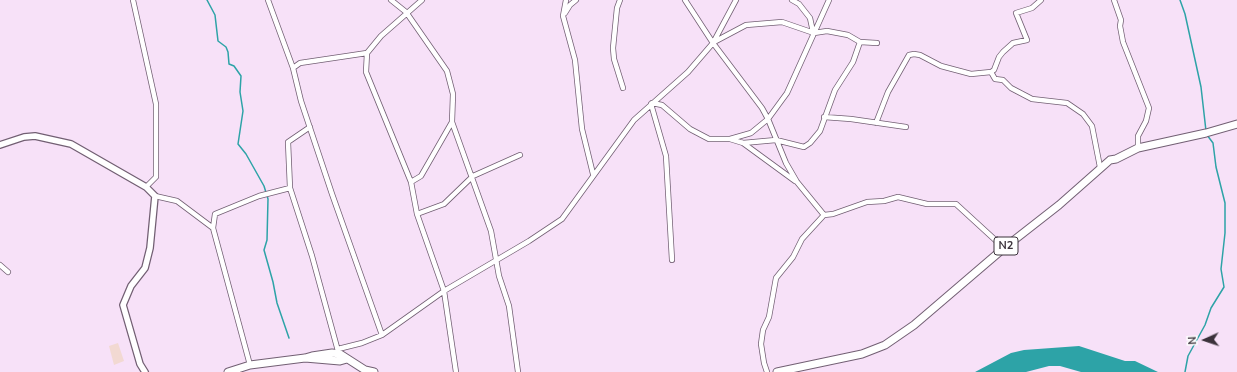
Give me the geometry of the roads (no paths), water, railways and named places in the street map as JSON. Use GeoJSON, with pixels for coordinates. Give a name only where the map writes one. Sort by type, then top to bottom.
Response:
{"type":"FeatureCollection","features":[{"type":"Feature","properties":{"kind":"highway","name":"N2"},"geometry":{"type":"LineString","coordinates":[[777,372],[862,354],[885,345],[914,324],[1004,248],[1082,186],[1100,167],[1110,160],[1116,159],[1138,148],[1206,134],[1237,124]]}},
{"type":"Feature","properties":{"kind":"highway"},"geometry":{"type":"LineString","coordinates":[[228,372],[250,365],[326,354],[341,356],[366,371],[374,372]]}},
{"type":"Feature","properties":{"kind":"street"},"geometry":{"type":"LineString","coordinates":[[133,0],[156,104],[156,177],[146,187]]}},
{"type":"Feature","properties":{"kind":"street"},"geometry":{"type":"LineString","coordinates":[[268,0],[382,335]]}},
{"type":"Feature","properties":{"kind":"street"},"geometry":{"type":"LineString","coordinates":[[391,0],[406,12],[447,71],[453,94],[452,122],[473,176],[491,231],[499,276],[509,306],[518,372]]}},
{"type":"Feature","properties":{"kind":"street"},"geometry":{"type":"LineString","coordinates":[[422,0],[406,12],[381,36],[367,53],[366,72],[411,182],[417,214],[444,291],[456,372]]}},
{"type":"Feature","properties":{"kind":"street"},"geometry":{"type":"LineString","coordinates":[[566,0],[564,16],[575,60],[582,129],[593,174]]}},
{"type":"Feature","properties":{"kind":"street"},"geometry":{"type":"LineString","coordinates":[[564,16],[570,5],[576,0]]}},
{"type":"Feature","properties":{"kind":"street"},"geometry":{"type":"LineString","coordinates":[[620,0],[617,8],[613,48],[614,59],[623,88]]}},
{"type":"Feature","properties":{"kind":"street"},"geometry":{"type":"LineString","coordinates":[[685,0],[713,43],[745,84],[768,119],[786,163],[797,182],[824,215]]}},
{"type":"Feature","properties":{"kind":"street"},"geometry":{"type":"LineString","coordinates":[[310,127],[288,142],[290,188],[312,256],[341,356],[362,343],[382,335],[444,291],[562,219],[593,174],[634,120],[688,72],[713,43],[736,0]]}},
{"type":"Feature","properties":{"kind":"street"},"geometry":{"type":"LineString","coordinates":[[792,0],[799,4],[810,18],[814,33]]}},
{"type":"Feature","properties":{"kind":"street"},"geometry":{"type":"LineString","coordinates":[[730,139],[751,133],[768,119],[787,93],[829,0]]}},
{"type":"Feature","properties":{"kind":"street"},"geometry":{"type":"LineString","coordinates":[[876,122],[888,92],[909,55],[920,55],[941,66],[966,73],[990,72],[994,70],[999,57],[1003,52],[1014,43],[1027,40],[1016,13],[1032,8],[1041,0]]}},
{"type":"Feature","properties":{"kind":"street"},"geometry":{"type":"LineString","coordinates":[[1114,0],[1121,20],[1120,26],[1123,42],[1149,108],[1146,121],[1138,136],[1138,148]]}},
{"type":"Feature","properties":{"kind":"street"},"geometry":{"type":"LineString","coordinates":[[713,43],[746,25],[782,22],[814,33],[827,31],[848,35],[860,42],[877,43]]}},
{"type":"Feature","properties":{"kind":"street"},"geometry":{"type":"LineString","coordinates":[[743,143],[776,140],[804,146],[820,130],[835,90],[853,62],[860,42]]}},
{"type":"Feature","properties":{"kind":"street"},"geometry":{"type":"LineString","coordinates":[[292,68],[300,63],[367,53]]}},
{"type":"Feature","properties":{"kind":"street"},"geometry":{"type":"LineString","coordinates":[[990,72],[995,79],[1003,80],[1010,88],[1032,99],[1066,104],[1083,114],[1092,126],[1100,167]]}},
{"type":"Feature","properties":{"kind":"street"},"geometry":{"type":"LineString","coordinates":[[652,104],[662,105],[690,129],[709,138],[730,139],[743,143],[797,182]]}},
{"type":"Feature","properties":{"kind":"street"},"geometry":{"type":"LineString","coordinates":[[652,104],[666,156],[672,260]]}},
{"type":"Feature","properties":{"kind":"street"},"geometry":{"type":"LineString","coordinates":[[824,117],[876,122],[906,127]]}},
{"type":"Feature","properties":{"kind":"street"},"geometry":{"type":"LineString","coordinates":[[411,182],[421,176],[452,122]]}},
{"type":"Feature","properties":{"kind":"street"},"geometry":{"type":"LineString","coordinates":[[0,145],[24,137],[35,136],[71,144],[146,187],[155,196],[177,201],[213,228]]}},
{"type":"Feature","properties":{"kind":"street"},"geometry":{"type":"LineString","coordinates":[[417,214],[444,204],[473,176],[520,156]]}},
{"type":"Feature","properties":{"kind":"street"},"geometry":{"type":"LineString","coordinates":[[250,365],[213,228],[215,214],[259,196],[290,188]]}},
{"type":"Feature","properties":{"kind":"street"},"geometry":{"type":"LineString","coordinates":[[145,372],[140,364],[124,305],[131,286],[145,268],[150,248],[155,196]]}},
{"type":"Feature","properties":{"kind":"street"},"geometry":{"type":"LineString","coordinates":[[767,372],[761,344],[763,330],[769,317],[776,278],[793,257],[802,239],[824,215],[833,214],[867,202],[884,201],[898,197],[927,204],[956,204],[1004,248]]}},
{"type":"Feature","properties":{"kind":"street"},"geometry":{"type":"LineString","coordinates":[[0,265],[8,272]]}},
{"type":"Feature","properties":{"kind":"waterway"},"geometry":{"type":"LineString","coordinates":[[207,0],[215,15],[218,41],[226,47],[229,64],[234,66],[241,76],[240,92],[243,111],[238,144],[246,154],[264,186],[268,199],[267,240],[264,250],[277,303],[289,338]]}},
{"type":"Feature","properties":{"kind":"waterway"},"geometry":{"type":"LineString","coordinates":[[1180,0],[1185,14],[1201,87],[1206,131]]}},
{"type":"Feature","properties":{"kind":"waterway"},"geometry":{"type":"LineString","coordinates":[[1185,372],[1188,356],[1205,325],[1211,308],[1224,287],[1221,269],[1225,233],[1225,203],[1216,167],[1213,143],[1207,135]]}}]}
